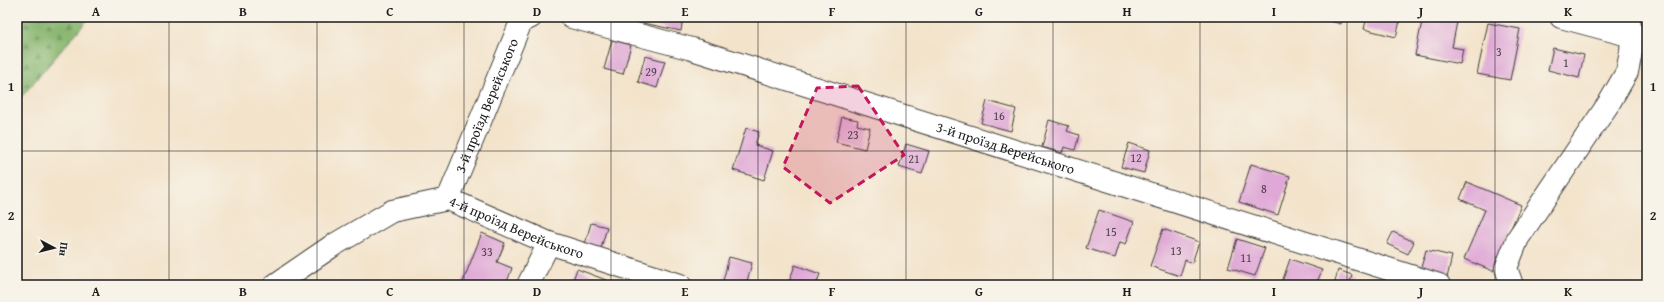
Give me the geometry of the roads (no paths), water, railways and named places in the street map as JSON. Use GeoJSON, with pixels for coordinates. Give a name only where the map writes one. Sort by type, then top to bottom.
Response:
{"type":"FeatureCollection","features":[{"type":"Feature","properties":{"kind":"street","name":"3-й проїзд Верейського"},"geometry":{"type":"LineString","coordinates":[[448,199],[521,22],[531,17]]}},
{"type":"Feature","properties":{"kind":"street","name":"3-й проїзд Верейського"},"geometry":{"type":"LineString","coordinates":[[571,17],[692,49],[1439,285]]}},
{"type":"Feature","properties":{"kind":"street"},"geometry":{"type":"LineString","coordinates":[[1512,285],[1506,268],[1518,238],[1609,103],[1627,72],[1631,52],[1630,27],[1560,17]]}},
{"type":"Feature","properties":{"kind":"street","name":"4-й проїзд Верейського"},"geometry":{"type":"LineString","coordinates":[[275,285],[332,246],[392,211],[448,199],[549,243],[680,285]]}},
{"type":"Feature","properties":{"kind":"street"},"geometry":{"type":"LineString","coordinates":[[528,285],[549,243]]}}]}
